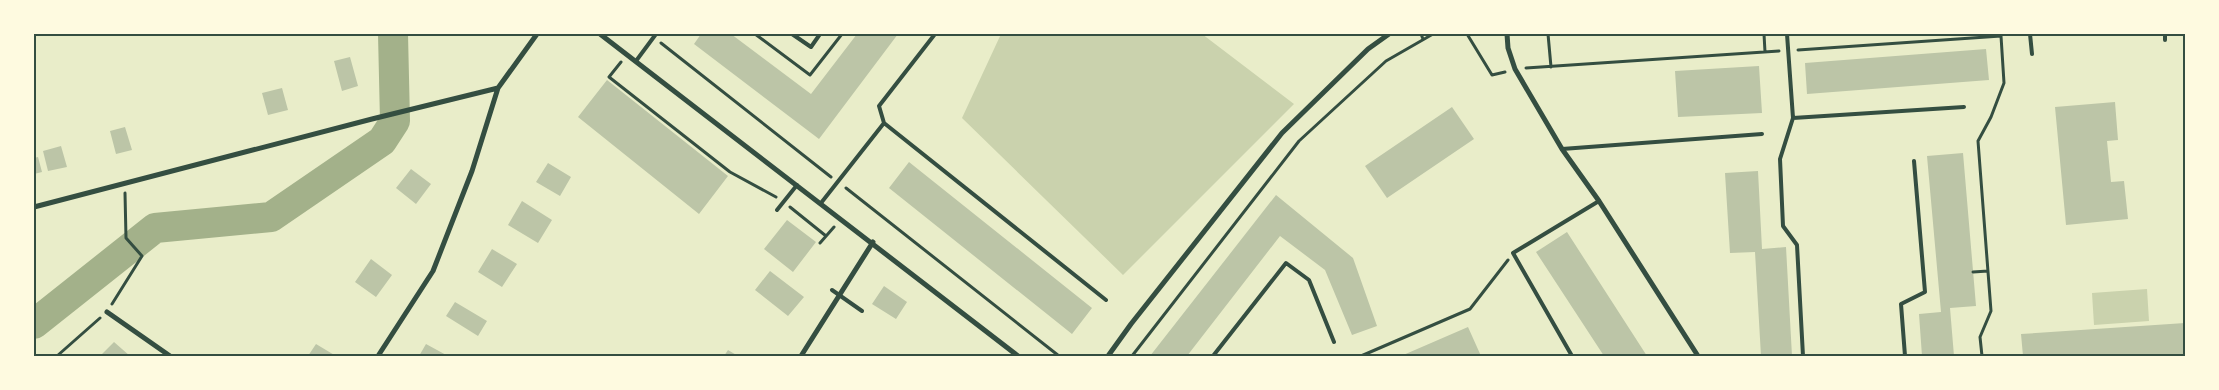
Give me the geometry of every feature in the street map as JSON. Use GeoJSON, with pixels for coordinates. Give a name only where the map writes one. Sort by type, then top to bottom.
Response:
{"type":"FeatureCollection","features":[{"type":"Feature","properties":{"kind":"street"},"geometry":{"type":"LineString","coordinates":[[378,356],[433,271],[472,171],[498,88],[537,34]]}},
{"type":"Feature","properties":{"kind":"street"},"geometry":{"type":"LineString","coordinates":[[600,34],[873,242],[1018,356]]}},
{"type":"Feature","properties":{"kind":"street"},"geometry":{"type":"LineString","coordinates":[[1108,356],[1282,133],[1368,49],[1389,34]]}},
{"type":"Feature","properties":{"kind":"street"},"geometry":{"type":"LineString","coordinates":[[1506,34],[1514,69],[1562,149],[1599,201],[1698,356]]}},
{"type":"Feature","properties":{"kind":"street"},"geometry":{"type":"LineString","coordinates":[[34,207],[498,88]]}},
{"type":"Feature","properties":{"kind":"street"},"geometry":{"type":"LineString","coordinates":[[801,356],[873,242]]}},
{"type":"Feature","properties":{"kind":"street"},"geometry":{"type":"LineString","coordinates":[[107,312],[170,356]]}},
{"type":"Feature","properties":{"kind":"lane"},"geometry":{"type":"LineString","coordinates":[[792,34],[811,47],[820,34]]}},
{"type":"Feature","properties":{"kind":"lane"},"geometry":{"type":"LineString","coordinates":[[935,34],[879,106],[884,123],[1106,300]]}},
{"type":"Feature","properties":{"kind":"lane"},"geometry":{"type":"LineString","coordinates":[[1787,34],[1793,118],[1780,158],[1783,226],[1797,245],[1803,356]]}},
{"type":"Feature","properties":{"kind":"lane"},"geometry":{"type":"LineString","coordinates":[[2030,34],[2032,54]]}},
{"type":"Feature","properties":{"kind":"lane"},"geometry":{"type":"LineString","coordinates":[[2165,34],[2165,40]]}},
{"type":"Feature","properties":{"kind":"lane"},"geometry":{"type":"LineString","coordinates":[[636,62],[655,36]]}},
{"type":"Feature","properties":{"kind":"lane"},"geometry":{"type":"LineString","coordinates":[[1793,118],[1964,107]]}},
{"type":"Feature","properties":{"kind":"lane"},"geometry":{"type":"LineString","coordinates":[[821,202],[884,123]]}},
{"type":"Feature","properties":{"kind":"lane"},"geometry":{"type":"LineString","coordinates":[[1562,149],[1762,134]]}},
{"type":"Feature","properties":{"kind":"lane"},"geometry":{"type":"LineString","coordinates":[[1905,356],[1901,304],[1924,292],[1914,161]]}},
{"type":"Feature","properties":{"kind":"lane"},"geometry":{"type":"LineString","coordinates":[[777,210],[797,185]]}},
{"type":"Feature","properties":{"kind":"lane"},"geometry":{"type":"LineString","coordinates":[[1572,356],[1513,254],[1599,201]]}},
{"type":"Feature","properties":{"kind":"lane"},"geometry":{"type":"LineString","coordinates":[[1213,356],[1286,263],[1309,280],[1334,342]]}},
{"type":"Feature","properties":{"kind":"lane"},"geometry":{"type":"LineString","coordinates":[[832,290],[862,311]]}},
{"type":"Feature","properties":{"kind":"path"},"geometry":{"type":"LineString","coordinates":[[1421,34],[1424,39]]}},
{"type":"Feature","properties":{"kind":"path"},"geometry":{"type":"LineString","coordinates":[[1132,356],[1299,141],[1386,61],[1433,34]]}},
{"type":"Feature","properties":{"kind":"path"},"geometry":{"type":"LineString","coordinates":[[1467,34],[1492,75]]}},
{"type":"Feature","properties":{"kind":"path"},"geometry":{"type":"LineString","coordinates":[[1548,34],[1551,67]]}},
{"type":"Feature","properties":{"kind":"path"},"geometry":{"type":"LineString","coordinates":[[1764,34],[1765,52]]}},
{"type":"Feature","properties":{"kind":"path"},"geometry":{"type":"LineString","coordinates":[[655,36],[1059,356]]}},
{"type":"Feature","properties":{"kind":"path"},"geometry":{"type":"LineString","coordinates":[[1514,69],[2001,36],[2004,83],[1991,117],[1978,141],[1991,311],[1980,337],[1982,356]]}},
{"type":"Feature","properties":{"kind":"path"},"geometry":{"type":"LineString","coordinates":[[627,54],[609,77],[730,172],[784,202],[826,236]]}},
{"type":"Feature","properties":{"kind":"path"},"geometry":{"type":"LineString","coordinates":[[125,183],[126,238],[142,256]]}},
{"type":"Feature","properties":{"kind":"path"},"geometry":{"type":"LineString","coordinates":[[820,243],[841,218]]}},
{"type":"Feature","properties":{"kind":"path"},"geometry":{"type":"LineString","coordinates":[[1361,356],[1470,310],[1513,254]]}},
{"type":"Feature","properties":{"kind":"path"},"geometry":{"type":"LineString","coordinates":[[1973,272],[1988,271]]}},
{"type":"Feature","properties":{"kind":"green space"},"geometry":{"type":"Polygon","coordinates":[[[1001,34],[1202,34],[1294,104],[1123,275],[962,118],[1001,34]]]}},
{"type":"Feature","properties":{"kind":"green space"},"geometry":{"type":"Polygon","coordinates":[[[2147,289],[2149,321],[2094,325],[2092,293],[2147,289]]]}},
{"type":"Feature","properties":{"kind":"building"},"geometry":{"type":"Polygon","coordinates":[[[701,34],[731,34],[811,94],[857,34],[898,34],[819,139],[694,44],[701,34]]]}},
{"type":"Feature","properties":{"kind":"building"},"geometry":{"type":"Polygon","coordinates":[[[1986,49],[1989,80],[1807,94],[1805,63],[1986,49]]]}},
{"type":"Feature","properties":{"kind":"building"},"geometry":{"type":"Polygon","coordinates":[[[350,57],[358,86],[342,91],[334,61],[350,57]]]}},
{"type":"Feature","properties":{"kind":"building"},"geometry":{"type":"Polygon","coordinates":[[[1759,66],[1762,113],[1678,117],[1675,71],[1759,66]]]}},
{"type":"Feature","properties":{"kind":"building"},"geometry":{"type":"Polygon","coordinates":[[[607,80],[728,176],[699,214],[578,117],[607,80]]]}},
{"type":"Feature","properties":{"kind":"building"},"geometry":{"type":"Polygon","coordinates":[[[282,88],[288,110],[268,115],[262,93],[282,88]]]}},
{"type":"Feature","properties":{"kind":"building"},"geometry":{"type":"Polygon","coordinates":[[[2115,102],[2118,140],[2107,141],[2111,182],[2124,181],[2128,219],[2066,225],[2055,107],[2115,102]]]}},
{"type":"Feature","properties":{"kind":"building"},"geometry":{"type":"Polygon","coordinates":[[[1452,107],[1474,139],[1387,198],[1365,166],[1452,107]]]}},
{"type":"Feature","properties":{"kind":"building"},"geometry":{"type":"Polygon","coordinates":[[[125,127],[132,150],[116,154],[110,131],[125,127]]]}},
{"type":"Feature","properties":{"kind":"building"},"geometry":{"type":"Polygon","coordinates":[[[61,146],[67,167],[48,171],[43,151],[61,146]]]}},
{"type":"Feature","properties":{"kind":"building"},"geometry":{"type":"Polygon","coordinates":[[[1963,153],[1976,306],[1950,308],[1954,356],[1922,356],[1919,314],[1941,312],[1927,156],[1963,153]]]}},
{"type":"Feature","properties":{"kind":"building"},"geometry":{"type":"Polygon","coordinates":[[[38,157],[42,172],[34,174],[34,158],[38,157]]]}},
{"type":"Feature","properties":{"kind":"building"},"geometry":{"type":"Polygon","coordinates":[[[909,162],[1092,308],[1072,334],[889,188],[909,162]]]}},
{"type":"Feature","properties":{"kind":"building"},"geometry":{"type":"Polygon","coordinates":[[[548,163],[571,177],[560,196],[536,182],[548,163]]]}},
{"type":"Feature","properties":{"kind":"building"},"geometry":{"type":"Polygon","coordinates":[[[411,169],[431,184],[416,204],[396,188],[411,169]]]}},
{"type":"Feature","properties":{"kind":"building"},"geometry":{"type":"Polygon","coordinates":[[[1758,171],[1762,249],[1786,247],[1792,356],[1761,356],[1755,252],[1730,253],[1725,173],[1758,171]]]}},
{"type":"Feature","properties":{"kind":"building"},"geometry":{"type":"Polygon","coordinates":[[[1276,195],[1353,258],[1377,326],[1352,335],[1325,270],[1280,236],[1187,356],[1150,356],[1276,195]]]}},
{"type":"Feature","properties":{"kind":"building"},"geometry":{"type":"Polygon","coordinates":[[[522,201],[552,220],[538,243],[508,225],[522,201]]]}},
{"type":"Feature","properties":{"kind":"building"},"geometry":{"type":"Polygon","coordinates":[[[787,220],[816,242],[793,272],[764,249],[787,220]]]}},
{"type":"Feature","properties":{"kind":"building"},"geometry":{"type":"Polygon","coordinates":[[[1567,232],[1647,356],[1604,356],[1536,252],[1567,232]]]}},
{"type":"Feature","properties":{"kind":"building"},"geometry":{"type":"Polygon","coordinates":[[[492,249],[517,264],[502,287],[478,272],[492,249]]]}},
{"type":"Feature","properties":{"kind":"building"},"geometry":{"type":"Polygon","coordinates":[[[371,259],[392,275],[376,297],[355,282],[371,259]]]}},
{"type":"Feature","properties":{"kind":"building"},"geometry":{"type":"Polygon","coordinates":[[[770,271],[804,297],[788,316],[755,290],[770,271]]]}},
{"type":"Feature","properties":{"kind":"building"},"geometry":{"type":"Polygon","coordinates":[[[884,286],[907,302],[896,319],[872,304],[884,286]]]}},
{"type":"Feature","properties":{"kind":"building"},"geometry":{"type":"Polygon","coordinates":[[[455,302],[487,321],[478,336],[446,316],[455,302]]]}},
{"type":"Feature","properties":{"kind":"building"},"geometry":{"type":"Polygon","coordinates":[[[2185,323],[2185,356],[2023,356],[2021,334],[2185,323]]]}},
{"type":"Feature","properties":{"kind":"building"},"geometry":{"type":"Polygon","coordinates":[[[1468,327],[1481,356],[1401,356],[1468,327]]]}},
{"type":"Feature","properties":{"kind":"building"},"geometry":{"type":"Polygon","coordinates":[[[114,342],[130,356],[100,356],[114,342]]]}},
{"type":"Feature","properties":{"kind":"building"},"geometry":{"type":"Polygon","coordinates":[[[316,344],[336,356],[308,356],[316,344]]]}},
{"type":"Feature","properties":{"kind":"building"},"geometry":{"type":"Polygon","coordinates":[[[426,344],[448,356],[419,356],[426,344]]]}},
{"type":"Feature","properties":{"kind":"building"},"geometry":{"type":"Polygon","coordinates":[[[728,350],[738,356],[724,356],[728,350]]]}},
{"type":"Feature","properties":{"kind":"waterway"},"geometry":{"type":"LineString","coordinates":[[34,324],[155,228],[271,217],[382,141],[395,121],[393,34]]}}]}
